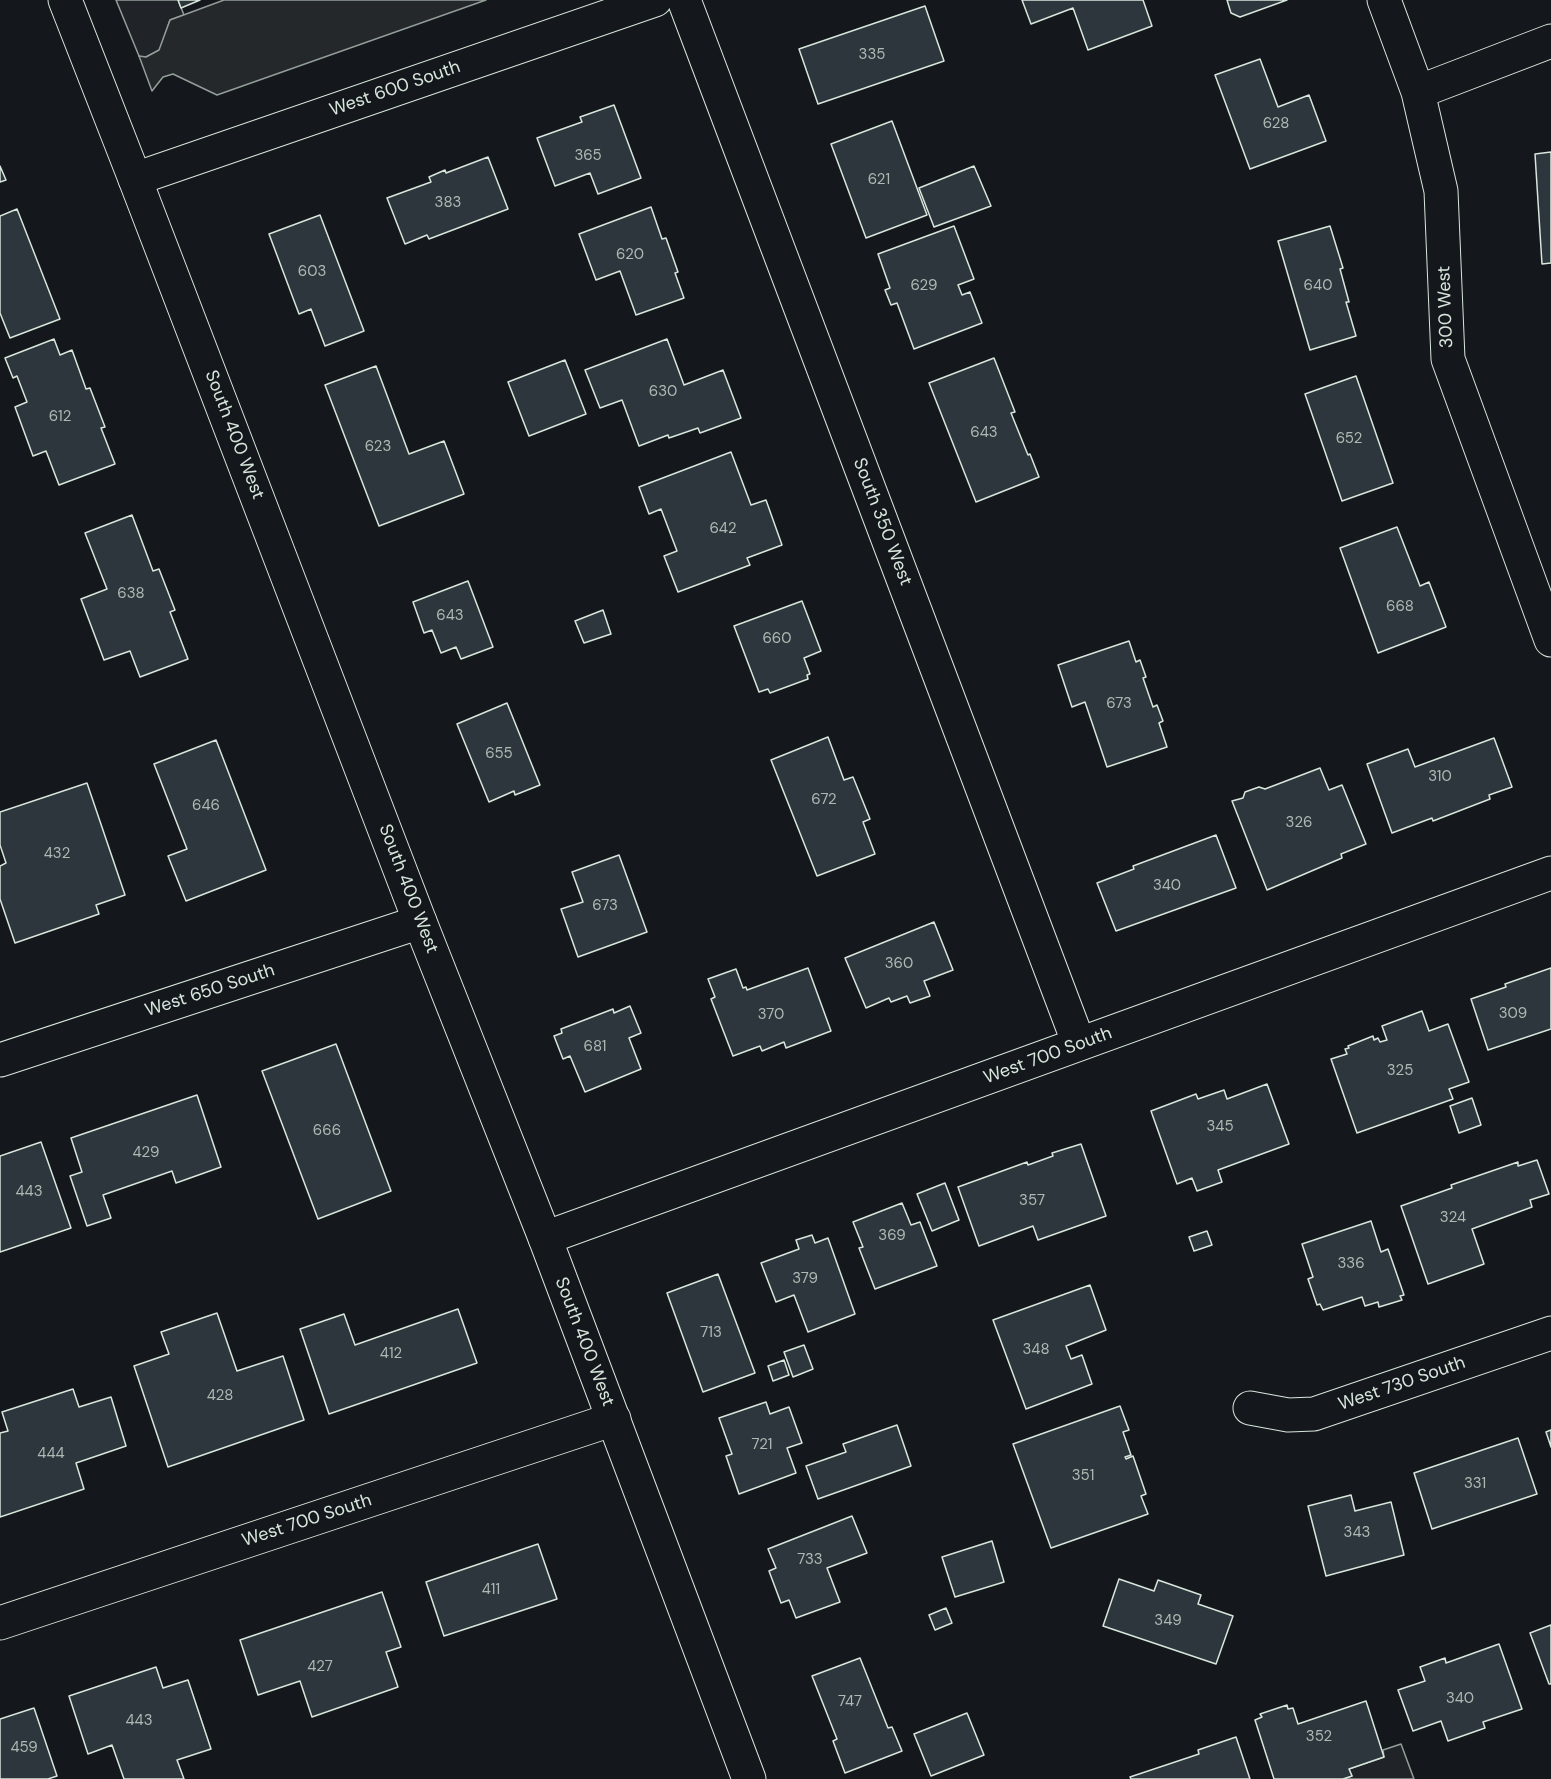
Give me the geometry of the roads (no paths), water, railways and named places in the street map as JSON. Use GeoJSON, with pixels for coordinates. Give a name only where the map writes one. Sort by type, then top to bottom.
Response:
{"type":"FeatureCollection","features":[{"type":"Feature","properties":{"kind":"street","name":"South 400 West"},"geometry":{"type":"LineString","coordinates":[[65,0],[420,922],[545,1238],[749,1779]]}},
{"type":"Feature","properties":{"kind":"street","name":"West 600 South"},"geometry":{"type":"LineString","coordinates":[[135,179],[655,0]]}},
{"type":"Feature","properties":{"kind":"street","name":"South 350 West"},"geometry":{"type":"LineString","coordinates":[[684,0],[1079,1044]]}},
{"type":"Feature","properties":{"kind":"street","name":"300 West"},"geometry":{"type":"LineString","coordinates":[[1384,0],[1418,92],[1441,191],[1448,359],[1551,640]]}},
{"type":"Feature","properties":{"kind":"street"},"geometry":{"type":"LineString","coordinates":[[1418,92],[1551,41]]}},
{"type":"Feature","properties":{"kind":"street","name":"West 700 South"},"geometry":{"type":"LineString","coordinates":[[545,1238],[1551,873]]}},
{"type":"Feature","properties":{"kind":"street","name":"West 650 South"},"geometry":{"type":"LineString","coordinates":[[0,1060],[420,922]]}},
{"type":"Feature","properties":{"kind":"street","name":"West 730 South"},"geometry":{"type":"LineString","coordinates":[[1250,1408],[1288,1415],[1314,1414],[1551,1333]]}},
{"type":"Feature","properties":{"kind":"street","name":"West 700 South"},"geometry":{"type":"LineString","coordinates":[[0,1623],[614,1419]]}}]}
